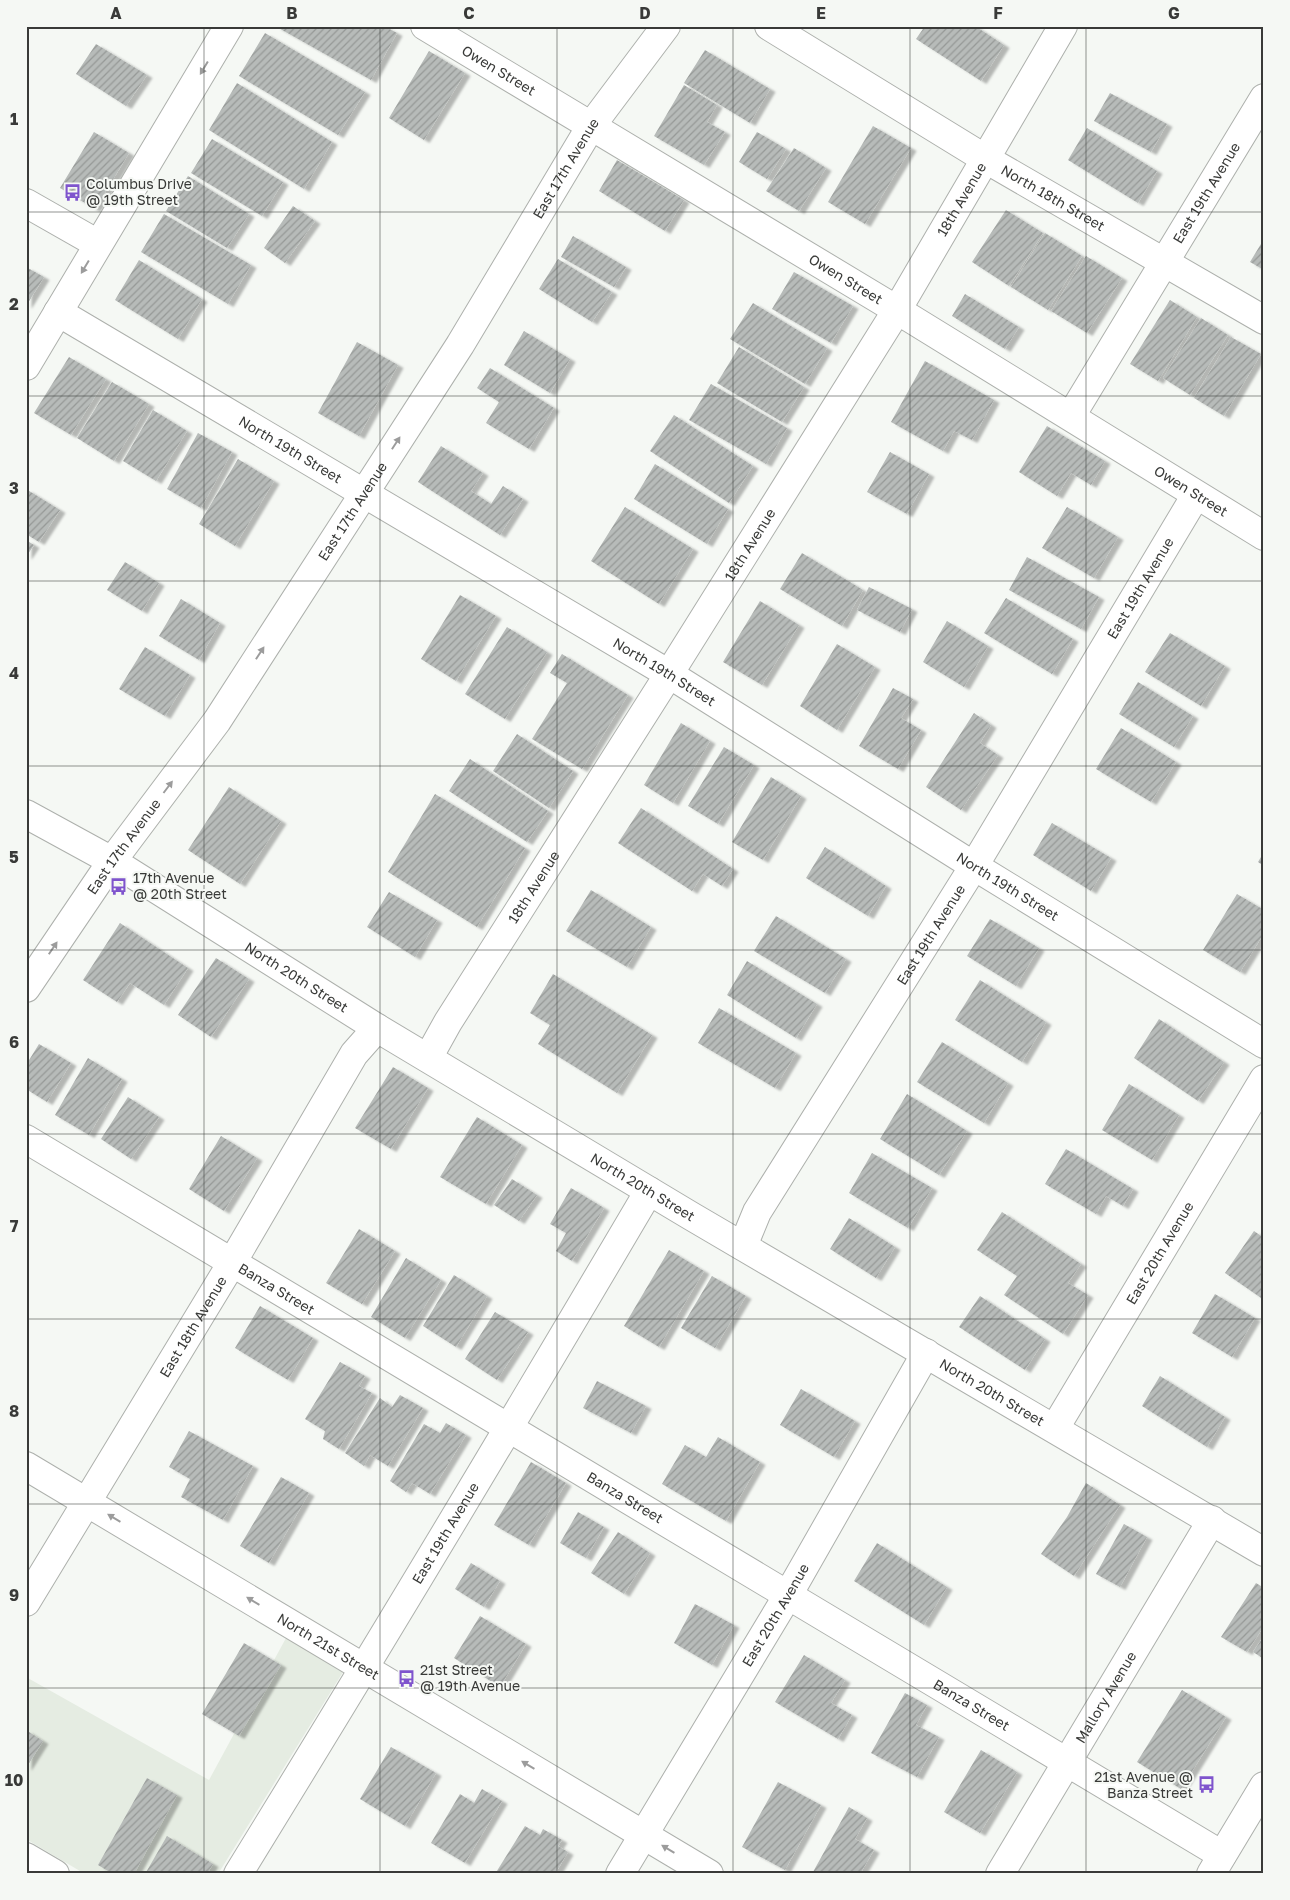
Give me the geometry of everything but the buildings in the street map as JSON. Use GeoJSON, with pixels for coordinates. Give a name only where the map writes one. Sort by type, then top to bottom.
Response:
{"type":"FeatureCollection","features":[{"type":"Feature","properties":{"kind":"street"},"geometry":{"type":"LineString","coordinates":[[26,366],[229,26]]}},
{"type":"Feature","properties":{"kind":"street","name":"Owen Street"},"geometry":{"type":"LineString","coordinates":[[425,26],[897,310],[1264,536]]}},
{"type":"Feature","properties":{"kind":"street","name":"East 17th Avenue"},"geometry":{"type":"LineString","coordinates":[[26,988],[112,861],[217,721],[460,345],[591,126],[666,26]]}},
{"type":"Feature","properties":{"kind":"street","name":"North 18th Street"},"geometry":{"type":"LineString","coordinates":[[769,26],[984,158],[1264,320]]}},
{"type":"Feature","properties":{"kind":"street","name":"18th Avenue"},"geometry":{"type":"LineString","coordinates":[[428,1058],[453,1013],[669,674],[897,310],[984,158],[1063,26]]}},
{"type":"Feature","properties":{"kind":"street","name":"East 19th Avenue"},"geometry":{"type":"LineString","coordinates":[[1071,416],[1264,98]]}},
{"type":"Feature","properties":{"kind":"street"},"geometry":{"type":"LineString","coordinates":[[26,203],[98,244]]}},
{"type":"Feature","properties":{"kind":"street","name":"North 19th Street"},"geometry":{"type":"LineString","coordinates":[[58,312],[669,674],[974,866],[1264,1044]]}},
{"type":"Feature","properties":{"kind":"street","name":"East 19th Avenue"},"geometry":{"type":"LineString","coordinates":[[743,1246],[757,1212],[974,866],[1196,495]]}},
{"type":"Feature","properties":{"kind":"street","name":"North 20th Street"},"geometry":{"type":"LineString","coordinates":[[26,814],[112,861],[377,1028],[743,1246],[1264,1552]]}},
{"type":"Feature","properties":{"kind":"street","name":"East 18th Avenue"},"geometry":{"type":"LineString","coordinates":[[26,1602],[233,1262],[354,1054],[377,1028]]}},
{"type":"Feature","properties":{"kind":"street","name":"East 20th Avenue"},"geometry":{"type":"LineString","coordinates":[[1055,1428],[1264,1079]]}},
{"type":"Feature","properties":{"kind":"street","name":"Banza Street"},"geometry":{"type":"LineString","coordinates":[[26,1139],[1068,1762],[1216,1864]]}},
{"type":"Feature","properties":{"kind":"street","name":"East 19th Avenue"},"geometry":{"type":"LineString","coordinates":[[238,1874],[510,1428],[649,1190]]}},
{"type":"Feature","properties":{"kind":"street","name":"East 20th Avenue"},"geometry":{"type":"LineString","coordinates":[[620,1874],[788,1595],[926,1353]]}},
{"type":"Feature","properties":{"kind":"street","name":"North 21st Street"},"geometry":{"type":"LineString","coordinates":[[26,1466],[710,1874]]}},
{"type":"Feature","properties":{"kind":"street","name":"Mallory Avenue"},"geometry":{"type":"LineString","coordinates":[[1000,1874],[1212,1520]]}},
{"type":"Feature","properties":{"kind":"street"},"geometry":{"type":"LineString","coordinates":[[1216,1864],[1264,1786]]}},
{"type":"Feature","properties":{"kind":"street"},"geometry":{"type":"LineString","coordinates":[[26,1856],[55,1874]]}},
{"type":"Feature","properties":{"kind":"shaded area"},"geometry":{"type":"Polygon","coordinates":[[[286,1638],[343,1672],[218,1874],[85,1874],[26,1839],[26,1677],[209,1780],[286,1638]]]}},
{"type":"Feature","properties":{"kind":"place","name":"Columbus Drive @ 19th Street"},"geometry":{"type":"Point","coordinates":[72,192]}},
{"type":"Feature","properties":{"kind":"place","name":"17th Avenue @ 20th Street"},"geometry":{"type":"Point","coordinates":[119,886]}},
{"type":"Feature","properties":{"kind":"place","name":"21st Street @ 19th Avenue"},"geometry":{"type":"Point","coordinates":[406,1678]}},
{"type":"Feature","properties":{"kind":"place","name":"21st Avenue @ Banza Street"},"geometry":{"type":"Point","coordinates":[1207,1785]}}]}
